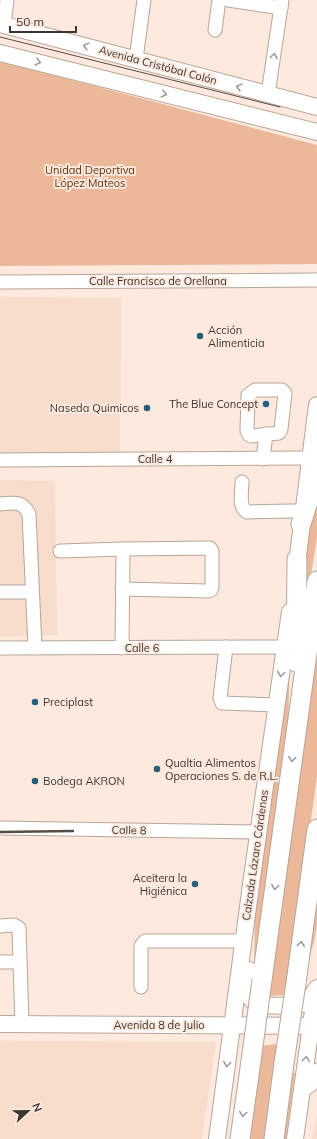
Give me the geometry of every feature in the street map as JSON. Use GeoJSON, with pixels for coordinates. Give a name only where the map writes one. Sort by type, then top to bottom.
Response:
{"type":"FeatureCollection","features":[{"type":"Feature","properties":{"kind":"highway"},"geometry":{"type":"LineString","coordinates":[[302,518],[313,465]]}},
{"type":"Feature","properties":{"kind":"highway"},"geometry":{"type":"LineString","coordinates":[[296,732],[297,559]]}},
{"type":"Feature","properties":{"kind":"highway"},"geometry":{"type":"LineString","coordinates":[[240,1139],[317,581]]}},
{"type":"Feature","properties":{"kind":"highway"},"geometry":{"type":"LineString","coordinates":[[274,1139],[317,829]]}},
{"type":"Feature","properties":{"kind":"main road","name":"Avenida Cristóbal Colón"},"geometry":{"type":"LineString","coordinates":[[2,24],[317,107]]}},
{"type":"Feature","properties":{"kind":"main road"},"geometry":{"type":"LineString","coordinates":[[0,53],[313,128]]}},
{"type":"Feature","properties":{"kind":"main road"},"geometry":{"type":"LineString","coordinates":[[313,465],[317,405]]}},
{"type":"Feature","properties":{"kind":"main road","name":"Calzada Lázaro Cárdenas"},"geometry":{"type":"LineString","coordinates":[[217,1139],[302,518]]}},
{"type":"Feature","properties":{"kind":"main road"},"geometry":{"type":"LineString","coordinates":[[252,877],[249,995],[257,1004],[300,1005],[306,1002],[317,988]]}},
{"type":"Feature","properties":{"kind":"main road"},"geometry":{"type":"LineString","coordinates":[[295,1139],[314,1025],[317,985]]}},
{"type":"Feature","properties":{"kind":"main road","name":"Avenida 8 de Julio"},"geometry":{"type":"LineString","coordinates":[[0,1024],[314,1025]]}},
{"type":"Feature","properties":{"kind":"street"},"geometry":{"type":"LineString","coordinates":[[2,24],[7,0]]}},
{"type":"Feature","properties":{"kind":"street"},"geometry":{"type":"LineString","coordinates":[[136,60],[144,0]]}},
{"type":"Feature","properties":{"kind":"street"},"geometry":{"type":"LineString","coordinates":[[215,30],[219,0]]}},
{"type":"Feature","properties":{"kind":"street"},"geometry":{"type":"LineString","coordinates":[[228,0],[282,4],[268,94]]}},
{"type":"Feature","properties":{"kind":"street","name":"Calle Francisco de Orellana"},"geometry":{"type":"LineString","coordinates":[[0,282],[317,280]]}},
{"type":"Feature","properties":{"kind":"street"},"geometry":{"type":"LineString","coordinates":[[263,459],[266,434]]}},
{"type":"Feature","properties":{"kind":"street","name":"Calle 4"},"geometry":{"type":"LineString","coordinates":[[0,460],[263,459],[313,465]]}},
{"type":"Feature","properties":{"kind":"street"},"geometry":{"type":"LineString","coordinates":[[242,482],[241,507],[245,511],[302,518]]}},
{"type":"Feature","properties":{"kind":"street"},"geometry":{"type":"LineString","coordinates":[[0,504],[15,502],[22,504],[29,514],[36,648]]}},
{"type":"Feature","properties":{"kind":"street"},"geometry":{"type":"LineString","coordinates":[[60,551],[210,548],[212,551],[211,590],[122,589]]}},
{"type":"Feature","properties":{"kind":"street"},"geometry":{"type":"LineString","coordinates":[[122,648],[123,549]]}},
{"type":"Feature","properties":{"kind":"street"},"geometry":{"type":"LineString","coordinates":[[0,592],[32,592]]}},
{"type":"Feature","properties":{"kind":"street"},"geometry":{"type":"LineString","coordinates":[[226,647],[220,698],[222,703],[276,705]]}},
{"type":"Feature","properties":{"kind":"street","name":"Calle 6"},"geometry":{"type":"LineString","coordinates":[[0,648],[285,647]]}},
{"type":"Feature","properties":{"kind":"street","name":"Calle 8"},"geometry":{"type":"LineString","coordinates":[[0,828],[258,832]]}},
{"type":"Feature","properties":{"kind":"street"},"geometry":{"type":"LineString","coordinates":[[0,926],[18,926],[22,1024]]}},
{"type":"Feature","properties":{"kind":"street"},"geometry":{"type":"LineString","coordinates":[[141,987],[141,946],[145,941],[244,941]]}},
{"type":"Feature","properties":{"kind":"street"},"geometry":{"type":"LineString","coordinates":[[0,962],[20,962]]}},
{"type":"Feature","properties":{"kind":"street"},"geometry":{"type":"LineString","coordinates":[[302,1091],[311,1085],[317,1070]]}},
{"type":"Feature","properties":{"kind":"shaded area"},"geometry":{"type":"Polygon","coordinates":[[[0,297],[121,298],[120,453],[0,453],[0,297]]]}},
{"type":"Feature","properties":{"kind":"shaded area"},"geometry":{"type":"Polygon","coordinates":[[[0,480],[55,481],[57,635],[0,637],[0,480]]]}},
{"type":"Feature","properties":{"kind":"shaded area"},"geometry":{"type":"Polygon","coordinates":[[[0,1041],[216,1042],[202,1139],[0,1139],[0,1041]]]}},
{"type":"Feature","properties":{"kind":"shaded area"},"geometry":{"type":"Polygon","coordinates":[[[317,1112],[317,1139],[312,1139],[317,1112]]]}},
{"type":"Feature","properties":{"kind":"green space","name":"Unidad Deportiva López Mateos"},"geometry":{"type":"Polygon","coordinates":[[[0,61],[317,145],[317,264],[0,266],[0,61]]]}},
{"type":"Feature","properties":{"kind":"green space"},"geometry":{"type":"Polygon","coordinates":[[[317,489],[317,537],[298,659],[301,557],[317,489]]]}},
{"type":"Feature","properties":{"kind":"green space"},"geometry":{"type":"Polygon","coordinates":[[[317,626],[317,776],[287,995],[266,996],[317,626]]]}},
{"type":"Feature","properties":{"kind":"green space"},"geometry":{"type":"Polygon","coordinates":[[[290,647],[288,733],[254,983],[255,889],[290,647]]]}},
{"type":"Feature","properties":{"kind":"green space"},"geometry":{"type":"Polygon","coordinates":[[[317,854],[317,925],[314,942],[299,989],[317,854]]]}},
{"type":"Feature","properties":{"kind":"green space"},"geometry":{"type":"Polygon","coordinates":[[[278,1044],[264,1139],[246,1139],[259,1046],[278,1044]]]}},
{"type":"Feature","properties":{"kind":"green space"},"geometry":{"type":"Polygon","coordinates":[[[287,1072],[295,1073],[286,1139],[278,1139],[287,1072]]]}},
{"type":"Feature","properties":{"kind":"tram line"},"geometry":{"type":"LineString","coordinates":[[0,37],[280,107]]}},
{"type":"Feature","properties":{"kind":"railway"},"geometry":{"type":"LineString","coordinates":[[0,832],[73,831]]}},
{"type":"Feature","properties":{"kind":"place","name":"Acción Alimenticia"},"geometry":{"type":"Point","coordinates":[200,336]}},
{"type":"Feature","properties":{"kind":"place","name":"The Blue Concept"},"geometry":{"type":"Point","coordinates":[266,404]}},
{"type":"Feature","properties":{"kind":"place","name":"Naseda Quimicos"},"geometry":{"type":"Point","coordinates":[147,408]}},
{"type":"Feature","properties":{"kind":"place","name":"Preciplast"},"geometry":{"type":"Point","coordinates":[35,702]}},
{"type":"Feature","properties":{"kind":"place","name":"Qualtia Alimentos Operaciones S. de R.L."},"geometry":{"type":"Point","coordinates":[157,769]}},
{"type":"Feature","properties":{"kind":"place","name":"Bodega AKRON"},"geometry":{"type":"Point","coordinates":[35,781]}},
{"type":"Feature","properties":{"kind":"place","name":"Aceitera la Higiénica"},"geometry":{"type":"Point","coordinates":[195,884]}}]}
